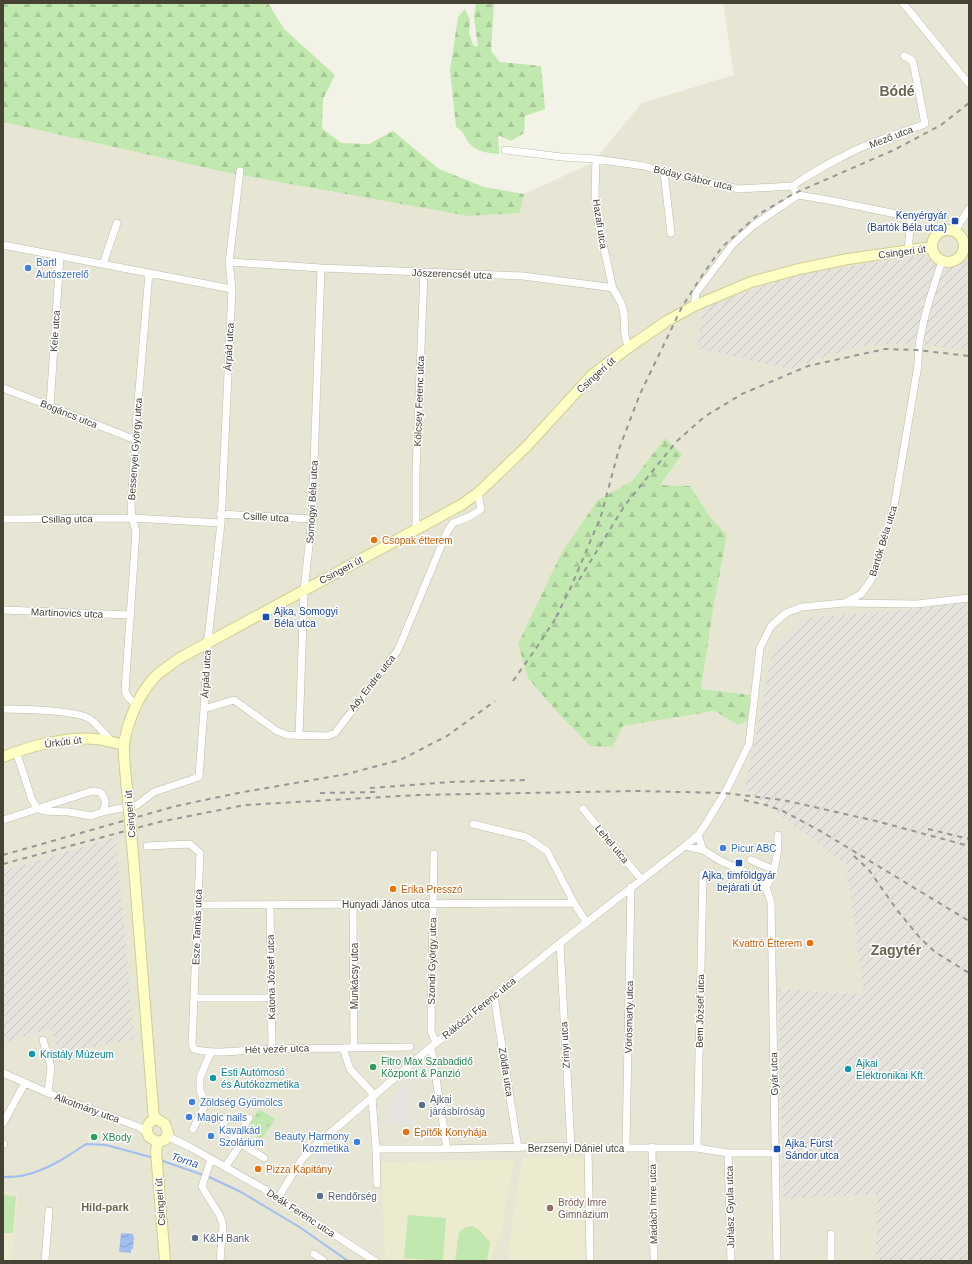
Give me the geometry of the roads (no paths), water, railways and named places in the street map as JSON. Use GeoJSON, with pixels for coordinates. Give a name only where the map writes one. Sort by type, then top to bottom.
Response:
{"type":"FeatureCollection","features":[{"type":"Feature","properties":{"kind":"main road"},"geometry":{"type":"LineString","coordinates":[[946,230],[954,231],[963,240],[966,249],[956,260],[951,262],[942,261],[935,256],[932,248],[934,240],[938,234],[946,230]]}},
{"type":"Feature","properties":{"kind":"main road","name":"Csingeri út"},"geometry":{"type":"LineString","coordinates":[[154,1120],[124,745],[136,705],[146,688],[157,675],[178,659],[208,642],[461,505],[478,492],[527,446],[591,376],[629,346],[667,321],[694,306],[751,282],[799,269],[848,259],[932,248]]}},
{"type":"Feature","properties":{"kind":"main road","name":"Úrkúti út"},"geometry":{"type":"LineString","coordinates":[[3,757],[16,751],[42,744],[77,739],[96,739],[124,745]]}},
{"type":"Feature","properties":{"kind":"main road"},"geometry":{"type":"LineString","coordinates":[[154,1120],[159,1120],[165,1124],[168,1129],[167,1136],[157,1146],[147,1132],[148,1123],[154,1120]]}},
{"type":"Feature","properties":{"kind":"main road","name":"Csingeri út"},"geometry":{"type":"LineString","coordinates":[[157,1146],[157,1166],[164,1261]]}},
{"type":"Feature","properties":{"kind":"street"},"geometry":{"type":"LineString","coordinates":[[903,3],[969,84]]}},
{"type":"Feature","properties":{"kind":"street","name":"Mező utca"},"geometry":{"type":"LineString","coordinates":[[792,186],[841,157],[925,124],[912,60],[904,56]]}},
{"type":"Feature","properties":{"kind":"street","name":"Bóday Gábor utca"},"geometry":{"type":"LineString","coordinates":[[505,150],[562,157],[596,159],[644,166],[740,189],[792,186]]}},
{"type":"Feature","properties":{"kind":"street","name":"Hazafi utca"},"geometry":{"type":"LineString","coordinates":[[596,159],[595,194],[599,226],[613,289]]}},
{"type":"Feature","properties":{"kind":"street","name":"Árpád utca"},"geometry":{"type":"LineString","coordinates":[[102,812],[137,805],[154,792],[199,777],[208,642],[221,524],[220,514],[232,289],[229,262],[240,171]]}},
{"type":"Feature","properties":{"kind":"street"},"geometry":{"type":"LineString","coordinates":[[664,172],[671,233]]}},
{"type":"Feature","properties":{"kind":"street"},"geometry":{"type":"LineString","coordinates":[[792,186],[798,195]]}},
{"type":"Feature","properties":{"kind":"street"},"geometry":{"type":"LineString","coordinates":[[694,306],[696,293],[732,245],[754,225],[798,195],[911,217],[908,252]]}},
{"type":"Feature","properties":{"kind":"street"},"geometry":{"type":"LineString","coordinates":[[954,231],[969,209]]}},
{"type":"Feature","properties":{"kind":"street"},"geometry":{"type":"LineString","coordinates":[[103,264],[117,223]]}},
{"type":"Feature","properties":{"kind":"street"},"geometry":{"type":"LineString","coordinates":[[3,245],[232,289]]}},
{"type":"Feature","properties":{"kind":"street","name":"Kele utca"},"geometry":{"type":"LineString","coordinates":[[50,406],[60,256]]}},
{"type":"Feature","properties":{"kind":"street","name":"Bartók Béla utca"},"geometry":{"type":"LineString","coordinates":[[698,835],[727,789],[749,744],[760,648],[771,626],[786,614],[802,607],[844,603],[861,594],[871,580],[886,538],[894,507],[918,365],[918,350],[942,261]]}},
{"type":"Feature","properties":{"kind":"street","name":"Jószerencsét utca"},"geometry":{"type":"LineString","coordinates":[[229,262],[321,268],[523,276],[613,289]]}},
{"type":"Feature","properties":{"kind":"street","name":"Somogyi Béla utca"},"geometry":{"type":"LineString","coordinates":[[299,736],[304,590],[312,519],[321,268]]}},
{"type":"Feature","properties":{"kind":"street","name":"Kölcsey Ferenc utca"},"geometry":{"type":"LineString","coordinates":[[416,529],[416,471],[424,272]]}},
{"type":"Feature","properties":{"kind":"street","name":"Bessenyei György utca"},"geometry":{"type":"LineString","coordinates":[[136,705],[128,697],[125,691],[136,531],[132,518],[131,506],[149,273]]}},
{"type":"Feature","properties":{"kind":"street"},"geometry":{"type":"LineString","coordinates":[[613,289],[620,300],[624,314],[624,332],[629,346]]}},
{"type":"Feature","properties":{"kind":"street","name":"Bogáncs utca"},"geometry":{"type":"LineString","coordinates":[[3,388],[136,440]]}},
{"type":"Feature","properties":{"kind":"street","name":"Ady Endre utca"},"geometry":{"type":"LineString","coordinates":[[204,709],[234,700],[277,731],[287,735],[327,736],[335,733],[360,698],[398,650],[447,532],[453,522],[466,519],[476,514],[481,508],[478,492]]}},
{"type":"Feature","properties":{"kind":"street","name":"Csille utca"},"geometry":{"type":"LineString","coordinates":[[220,514],[312,519]]}},
{"type":"Feature","properties":{"kind":"street"},"geometry":{"type":"LineString","coordinates":[[132,518],[221,524]]}},
{"type":"Feature","properties":{"kind":"street","name":"Csillag utca"},"geometry":{"type":"LineString","coordinates":[[3,519],[132,518]]}},
{"type":"Feature","properties":{"kind":"street"},"geometry":{"type":"LineString","coordinates":[[844,603],[917,604],[969,598]]}},
{"type":"Feature","properties":{"kind":"street","name":"Martinovics utca"},"geometry":{"type":"LineString","coordinates":[[3,610],[131,615]]}},
{"type":"Feature","properties":{"kind":"street"},"geometry":{"type":"LineString","coordinates":[[3,709],[36,710],[83,715],[91,720],[112,742]]}},
{"type":"Feature","properties":{"kind":"street"},"geometry":{"type":"LineString","coordinates":[[3,820],[37,808],[92,790],[100,792],[106,801],[106,805],[102,812],[91,816],[68,812],[44,811],[37,808],[32,800],[16,751]]}},
{"type":"Feature","properties":{"kind":"street","name":"Lehel utca"},"geometry":{"type":"LineString","coordinates":[[583,809],[641,879]]}},
{"type":"Feature","properties":{"kind":"street"},"geometry":{"type":"LineString","coordinates":[[474,824],[526,837],[547,851],[574,903],[587,923]]}},
{"type":"Feature","properties":{"kind":"street"},"geometry":{"type":"LineString","coordinates":[[698,835],[703,850]]}},
{"type":"Feature","properties":{"kind":"street","name":"Rákóczi Ferenc utca"},"geometry":{"type":"LineString","coordinates":[[278,1198],[302,1159],[315,1146],[433,1045],[698,835]]}},
{"type":"Feature","properties":{"kind":"street"},"geometry":{"type":"LineString","coordinates":[[685,846],[703,850],[721,861],[750,874],[766,888],[774,870],[778,855],[778,835]]}},
{"type":"Feature","properties":{"kind":"street","name":"Esze Tamás utca"},"geometry":{"type":"LineString","coordinates":[[147,846],[190,844],[200,853],[192,1044],[194,1049],[201,1051]]}},
{"type":"Feature","properties":{"kind":"street","name":"Szondi György utca"},"geometry":{"type":"LineString","coordinates":[[434,854],[431,1031],[447,1149]]}},
{"type":"Feature","properties":{"kind":"street"},"geometry":{"type":"LineString","coordinates":[[751,860],[774,870]]}},
{"type":"Feature","properties":{"kind":"street","name":"Bem József utca"},"geometry":{"type":"LineString","coordinates":[[697,1148],[703,874]]}},
{"type":"Feature","properties":{"kind":"street","name":"Vörösmarty utca"},"geometry":{"type":"LineString","coordinates":[[626,1147],[631,887]]}},
{"type":"Feature","properties":{"kind":"street","name":"Gyár utca"},"geometry":{"type":"LineString","coordinates":[[766,888],[771,902],[777,1261]]}},
{"type":"Feature","properties":{"kind":"street","name":"Hunyadi János utca"},"geometry":{"type":"LineString","coordinates":[[198,905],[574,903]]}},
{"type":"Feature","properties":{"kind":"street","name":"Munkácsy utca"},"geometry":{"type":"LineString","coordinates":[[354,904],[354,1048]]}},
{"type":"Feature","properties":{"kind":"street","name":"Katona József utca"},"geometry":{"type":"LineString","coordinates":[[270,905],[272,1049]]}},
{"type":"Feature","properties":{"kind":"street","name":"Zrínyi utca"},"geometry":{"type":"LineString","coordinates":[[560,943],[571,1146]]}},
{"type":"Feature","properties":{"kind":"street","name":"Zöldfa utca"},"geometry":{"type":"LineString","coordinates":[[494,996],[518,1148]]}},
{"type":"Feature","properties":{"kind":"street"},"geometry":{"type":"LineString","coordinates":[[194,998],[271,998]]}},
{"type":"Feature","properties":{"kind":"street","name":"Alkotmány utca"},"geometry":{"type":"LineString","coordinates":[[43,1040],[50,1067],[48,1093]]}},
{"type":"Feature","properties":{"kind":"street","name":"Hét vezér utca"},"geometry":{"type":"LineString","coordinates":[[201,1051],[410,1047]]}},
{"type":"Feature","properties":{"kind":"street"},"geometry":{"type":"LineString","coordinates":[[343,1048],[350,1069],[373,1097],[377,1184]]}},
{"type":"Feature","properties":{"kind":"street"},"geometry":{"type":"LineString","coordinates":[[193,1128],[205,1105],[200,1091],[200,1077],[211,1052]]}},
{"type":"Feature","properties":{"kind":"street","name":"Alkotmány utca"},"geometry":{"type":"LineString","coordinates":[[3,1073],[48,1093],[139,1127],[147,1132]]}},
{"type":"Feature","properties":{"kind":"street"},"geometry":{"type":"LineString","coordinates":[[3,1123],[25,1083]]}},
{"type":"Feature","properties":{"kind":"street","name":"Deák Ferenc utca"},"geometry":{"type":"LineString","coordinates":[[167,1136],[190,1146],[278,1198],[375,1261]]}},
{"type":"Feature","properties":{"kind":"street"},"geometry":{"type":"LineString","coordinates":[[225,1167],[238,1142],[264,1158]]}},
{"type":"Feature","properties":{"kind":"street","name":"Berzsenyi Dániel utca"},"geometry":{"type":"LineString","coordinates":[[376,1148],[447,1149],[571,1146],[588,1148],[652,1147],[697,1148],[728,1153],[775,1153]]}},
{"type":"Feature","properties":{"kind":"street","name":"Madách Imre utca"},"geometry":{"type":"LineString","coordinates":[[652,1147],[654,1261]]}},
{"type":"Feature","properties":{"kind":"street"},"geometry":{"type":"LineString","coordinates":[[588,1148],[590,1261]]}},
{"type":"Feature","properties":{"kind":"street","name":"Juhász Gyula utca"},"geometry":{"type":"LineString","coordinates":[[728,1153],[731,1261]]}},
{"type":"Feature","properties":{"kind":"street"},"geometry":{"type":"LineString","coordinates":[[211,1159],[202,1186],[220,1216],[223,1225],[220,1261]]}},
{"type":"Feature","properties":{"kind":"street"},"geometry":{"type":"LineString","coordinates":[[45,1261],[49,1211]]}},
{"type":"Feature","properties":{"kind":"street"},"geometry":{"type":"LineString","coordinates":[[831,1234],[831,1261]]}},
{"type":"Feature","properties":{"kind":"street"},"geometry":{"type":"LineString","coordinates":[[314,1254],[324,1261]]}},
{"type":"Feature","properties":{"kind":"water"},"geometry":{"type":"Polygon","coordinates":[[[121,1233],[133,1234],[134,1236],[133,1249],[131,1249],[131,1253],[119,1252],[121,1233]]]}},
{"type":"Feature","properties":{"kind":"waterway","name":"Torna"},"geometry":{"type":"LineString","coordinates":[[3,1177],[22,1176],[41,1170],[86,1144],[106,1145],[154,1158]]}},
{"type":"Feature","properties":{"kind":"waterway","name":"Torna"},"geometry":{"type":"LineString","coordinates":[[160,1160],[203,1175]]}},
{"type":"Feature","properties":{"kind":"waterway","name":"Torna"},"geometry":{"type":"LineString","coordinates":[[207,1176],[241,1192],[301,1228],[348,1261]]}},
{"type":"Feature","properties":{"kind":"railway"},"geometry":{"type":"LineString","coordinates":[[556,617],[571,587],[601,516],[619,449],[640,394],[682,307],[722,247],[759,214],[795,193],[894,150],[941,125],[969,103]]}},
{"type":"Feature","properties":{"kind":"railway"},"geometry":{"type":"LineString","coordinates":[[579,580],[625,505],[676,442],[704,417],[742,394],[808,366],[885,349],[917,350],[969,356]]}},
{"type":"Feature","properties":{"kind":"railway"},"geometry":{"type":"LineString","coordinates":[[513,681],[559,613]]}},
{"type":"Feature","properties":{"kind":"railway"},"geometry":{"type":"LineString","coordinates":[[3,855],[176,806],[238,793],[347,774],[400,760],[447,736],[495,701]]}},
{"type":"Feature","properties":{"kind":"railway"},"geometry":{"type":"LineString","coordinates":[[370,788],[450,782],[526,780]]}},
{"type":"Feature","properties":{"kind":"railway"},"geometry":{"type":"LineString","coordinates":[[3,864],[159,822],[245,805],[418,795],[636,791],[724,793],[783,800],[876,821],[969,846]]}},
{"type":"Feature","properties":{"kind":"railway"},"geometry":{"type":"LineString","coordinates":[[320,793],[376,792]]}},
{"type":"Feature","properties":{"kind":"railway"},"geometry":{"type":"LineString","coordinates":[[744,800],[783,811],[822,832],[969,921]]}},
{"type":"Feature","properties":{"kind":"railway"},"geometry":{"type":"LineString","coordinates":[[928,829],[969,839]]}},
{"type":"Feature","properties":{"kind":"railway"},"geometry":{"type":"LineString","coordinates":[[854,856],[869,870],[897,910],[920,938],[935,952],[969,973]]}},
{"type":"Feature","properties":{"kind":"place","name":"Kenyérgyár (Bartók Béla utca)"},"geometry":{"type":"Point","coordinates":[955,221]}},
{"type":"Feature","properties":{"kind":"place","name":"Bartl Autószerelő"},"geometry":{"type":"Point","coordinates":[28,268]}},
{"type":"Feature","properties":{"kind":"place","name":"Csopak étterem"},"geometry":{"type":"Point","coordinates":[374,540]}},
{"type":"Feature","properties":{"kind":"place","name":"Ajka, Somogyi Béla utca"},"geometry":{"type":"Point","coordinates":[266,617]}},
{"type":"Feature","properties":{"kind":"place","name":"Picur ABC"},"geometry":{"type":"Point","coordinates":[723,848]}},
{"type":"Feature","properties":{"kind":"place","name":"Ajka, timföldgyár bejárati út"},"geometry":{"type":"Point","coordinates":[739,863]}},
{"type":"Feature","properties":{"kind":"place","name":"Erika Presszó"},"geometry":{"type":"Point","coordinates":[393,889]}},
{"type":"Feature","properties":{"kind":"place","name":"Kvattró Étterem"},"geometry":{"type":"Point","coordinates":[810,943]}},
{"type":"Feature","properties":{"kind":"place","name":"Kristály Múzeum"},"geometry":{"type":"Point","coordinates":[32,1054]}},
{"type":"Feature","properties":{"kind":"place","name":"Fitro Max Szabadidő Központ & Panzió"},"geometry":{"type":"Point","coordinates":[373,1067]}},
{"type":"Feature","properties":{"kind":"place","name":"Ajkai Elektronikai Kft."},"geometry":{"type":"Point","coordinates":[848,1069]}},
{"type":"Feature","properties":{"kind":"place","name":"Esti Autómosó és Autókozmetika"},"geometry":{"type":"Point","coordinates":[213,1078]}},
{"type":"Feature","properties":{"kind":"place","name":"Zöldség Gyümölcs"},"geometry":{"type":"Point","coordinates":[192,1102]}},
{"type":"Feature","properties":{"kind":"place","name":"Ajkai járásbíróság"},"geometry":{"type":"Point","coordinates":[422,1105]}},
{"type":"Feature","properties":{"kind":"place","name":"Magic nails"},"geometry":{"type":"Point","coordinates":[189,1117]}},
{"type":"Feature","properties":{"kind":"place","name":"Építők Konyhája"},"geometry":{"type":"Point","coordinates":[406,1132]}},
{"type":"Feature","properties":{"kind":"place","name":"Kavalkád Szolárium"},"geometry":{"type":"Point","coordinates":[211,1136]}},
{"type":"Feature","properties":{"kind":"place","name":"XBody"},"geometry":{"type":"Point","coordinates":[94,1137]}},
{"type":"Feature","properties":{"kind":"place","name":"Beauty Harmony Kozmetika"},"geometry":{"type":"Point","coordinates":[357,1142]}},
{"type":"Feature","properties":{"kind":"place","name":"Ajka, Fürst Sándor utca"},"geometry":{"type":"Point","coordinates":[777,1149]}},
{"type":"Feature","properties":{"kind":"place","name":"Pizza Kapitány"},"geometry":{"type":"Point","coordinates":[258,1169]}},
{"type":"Feature","properties":{"kind":"place","name":"Rendőrség"},"geometry":{"type":"Point","coordinates":[320,1196]}},
{"type":"Feature","properties":{"kind":"place","name":"Bródy Imre Gimnázium"},"geometry":{"type":"Point","coordinates":[550,1208]}},
{"type":"Feature","properties":{"kind":"place","name":"K&H Bank"},"geometry":{"type":"Point","coordinates":[195,1238]}},
{"type":"Feature","properties":{"kind":"district","name":"Bódé"},"geometry":{"type":"Point","coordinates":[897,91]}},
{"type":"Feature","properties":{"kind":"district","name":"Zagytér"},"geometry":{"type":"Point","coordinates":[896,950]}},
{"type":"Feature","properties":{"kind":"district","name":"Hild-park"},"geometry":{"type":"Point","coordinates":[105,1207]}}]}
